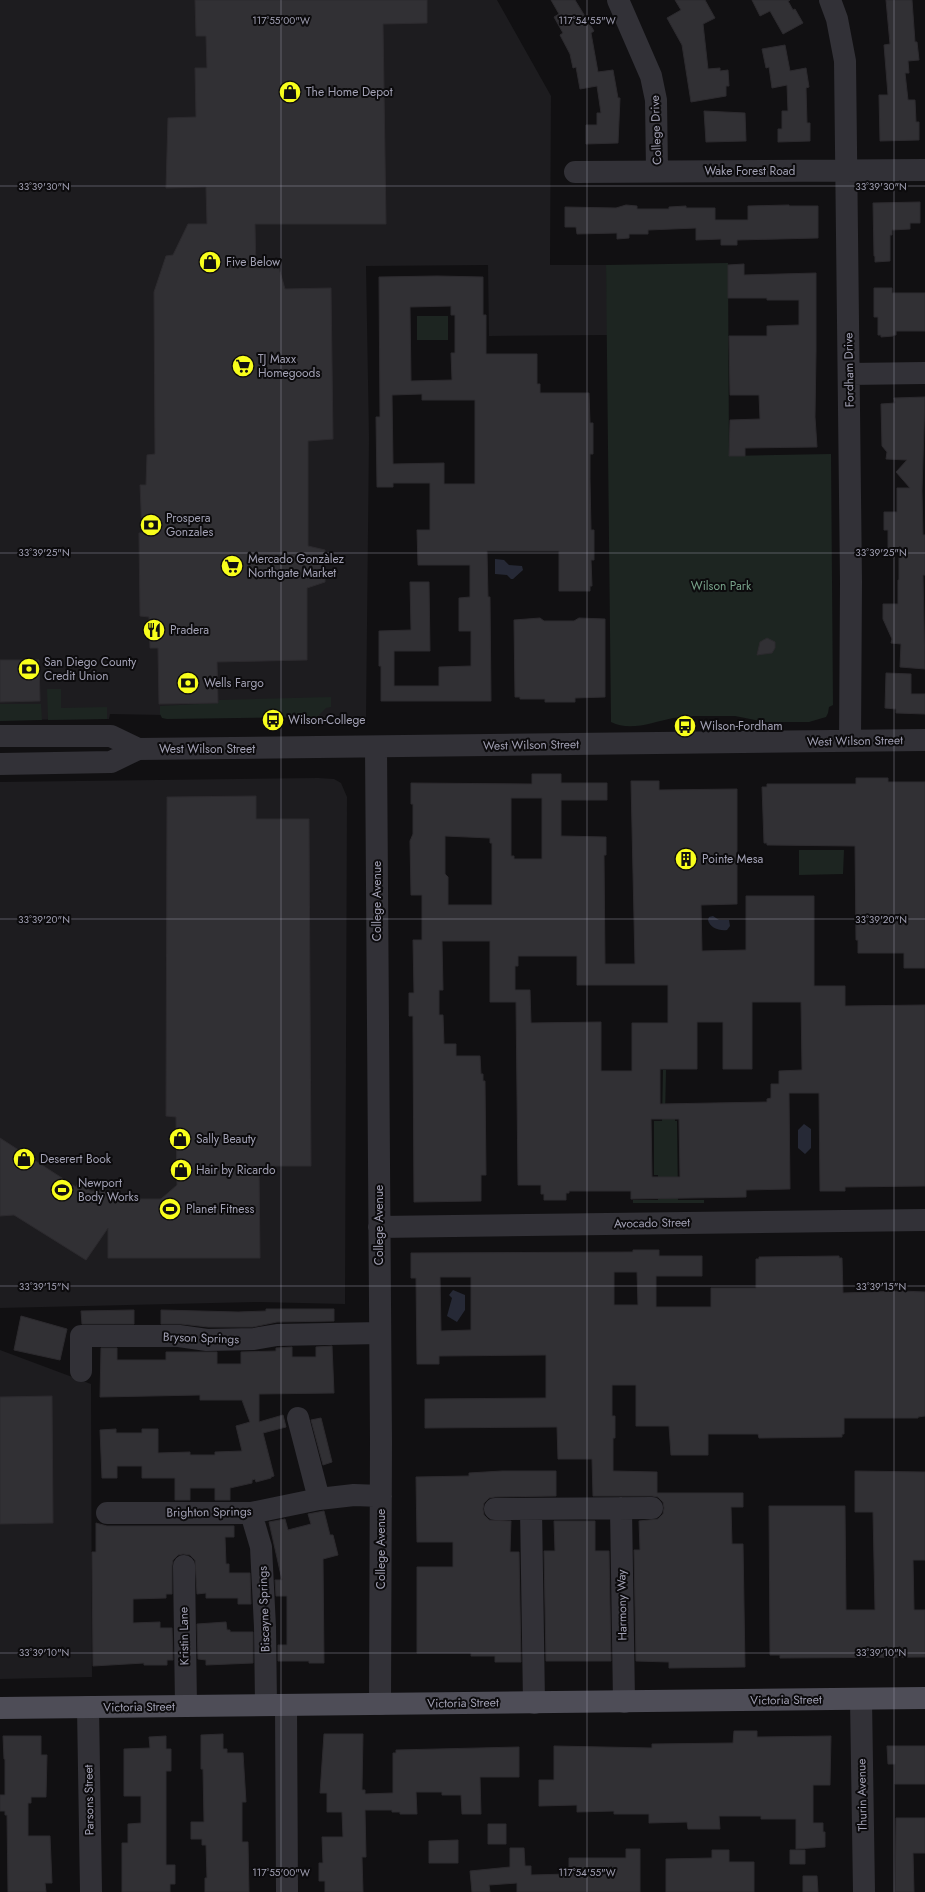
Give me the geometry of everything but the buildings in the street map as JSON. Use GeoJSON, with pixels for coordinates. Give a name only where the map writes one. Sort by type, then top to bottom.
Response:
{"type":"FeatureCollection","features":[{"type":"Feature","properties":{"kind":"main road","name":"Victoria Street"},"geometry":{"type":"LineString","coordinates":[[0,1708],[925,1698]]}},
{"type":"Feature","properties":{"kind":"street","name":"College Drive"},"geometry":{"type":"LineString","coordinates":[[618,0],[651,76],[656,100],[657,171]]}},
{"type":"Feature","properties":{"kind":"street","name":"Fordham Drive"},"geometry":{"type":"LineString","coordinates":[[830,0],[837,20],[844,61],[851,582],[850,741]]}},
{"type":"Feature","properties":{"kind":"street","name":"Wake Forest Road"},"geometry":{"type":"LineString","coordinates":[[575,172],[925,170]]}},
{"type":"Feature","properties":{"kind":"street"},"geometry":{"type":"LineString","coordinates":[[849,374],[925,373]]}},
{"type":"Feature","properties":{"kind":"street","name":"West Wilson Street"},"geometry":{"type":"LineString","coordinates":[[0,736],[111,736],[138,749]]}},
{"type":"Feature","properties":{"kind":"street","name":"West Wilson Street"},"geometry":{"type":"LineString","coordinates":[[0,764],[111,762],[138,749],[925,740]]}},
{"type":"Feature","properties":{"kind":"street","name":"College Avenue"},"geometry":{"type":"LineString","coordinates":[[376,747],[381,1496],[380,1704]]}},
{"type":"Feature","properties":{"kind":"street","name":"Avocado Street"},"geometry":{"type":"LineString","coordinates":[[379,1227],[925,1220]]}},
{"type":"Feature","properties":{"kind":"street","name":"Bryson Springs"},"geometry":{"type":"LineString","coordinates":[[81,1371],[81,1336],[179,1336],[207,1340],[254,1339],[278,1335],[380,1333]]}},
{"type":"Feature","properties":{"kind":"street"},"geometry":{"type":"LineString","coordinates":[[298,1418],[318,1499]]}},
{"type":"Feature","properties":{"kind":"street","name":"Brighton Springs"},"geometry":{"type":"LineString","coordinates":[[107,1513],[251,1513],[318,1499],[354,1496],[381,1496]]}},
{"type":"Feature","properties":{"kind":"street","name":"Harmony Way"},"geometry":{"type":"LineString","coordinates":[[621,1508],[624,1702]]}},
{"type":"Feature","properties":{"kind":"street"},"geometry":{"type":"LineString","coordinates":[[495,1510],[652,1508]]}},
{"type":"Feature","properties":{"kind":"street"},"geometry":{"type":"LineString","coordinates":[[531,1510],[534,1703]]}},
{"type":"Feature","properties":{"kind":"street","name":"Biscayne Springs"},"geometry":{"type":"LineString","coordinates":[[251,1513],[261,1547],[265,1627],[276,1705]]}},
{"type":"Feature","properties":{"kind":"street","name":"Kristin Lane"},"geometry":{"type":"LineString","coordinates":[[184,1566],[186,1706]]}},
{"type":"Feature","properties":{"kind":"street","name":"Thurin Avenue"},"geometry":{"type":"LineString","coordinates":[[861,1699],[864,1892]]}},
{"type":"Feature","properties":{"kind":"street"},"geometry":{"type":"LineString","coordinates":[[276,1705],[287,1892]]}},
{"type":"Feature","properties":{"kind":"street","name":"Parsons Street"},"geometry":{"type":"LineString","coordinates":[[88,1707],[91,1892]]}},
{"type":"Feature","properties":{"kind":"shaded area"},"geometry":{"type":"Polygon","coordinates":[[[0,0],[497,0],[551,96],[550,265],[606,265],[608,335],[489,336],[488,265],[366,266],[369,438],[366,719],[110,714],[109,719],[0,720],[0,0]]]}},
{"type":"Feature","properties":{"kind":"shaded area"},"geometry":{"type":"Polygon","coordinates":[[[334,779],[341,783],[347,797],[345,1304],[258,1302],[0,1308],[0,782],[334,779]]]}},
{"type":"Feature","properties":{"kind":"shaded area"},"geometry":{"type":"Polygon","coordinates":[[[0,1350],[91,1384],[92,1677],[0,1679],[0,1350]]]}},
{"type":"Feature","properties":{"kind":"green space","name":"Wilson Park"},"geometry":{"type":"Polygon","coordinates":[[[728,263],[729,456],[831,454],[833,705],[829,707],[826,717],[809,722],[765,722],[735,716],[691,716],[634,726],[618,725],[611,722],[606,265],[728,263]]]}},
{"type":"Feature","properties":{"kind":"green space"},"geometry":{"type":"Polygon","coordinates":[[[417,316],[448,316],[448,340],[417,340],[417,316]]]}},
{"type":"Feature","properties":{"kind":"green space"},"geometry":{"type":"Polygon","coordinates":[[[47,689],[61,689],[61,708],[107,707],[107,719],[48,720],[47,689]]]}},
{"type":"Feature","properties":{"kind":"green space"},"geometry":{"type":"Polygon","coordinates":[[[331,697],[331,707],[326,708],[317,717],[167,719],[162,718],[160,714],[160,706],[218,703],[219,700],[331,697]]]}},
{"type":"Feature","properties":{"kind":"green space"},"geometry":{"type":"Polygon","coordinates":[[[0,704],[41,704],[42,720],[0,721],[0,704]]]}},
{"type":"Feature","properties":{"kind":"green space"},"geometry":{"type":"Polygon","coordinates":[[[799,850],[844,850],[843,874],[799,875],[799,850]]]}},
{"type":"Feature","properties":{"kind":"green space"},"geometry":{"type":"Polygon","coordinates":[[[663,1070],[666,1070],[665,1118],[675,1118],[675,1121],[677,1121],[678,1200],[704,1200],[704,1203],[633,1203],[633,1200],[658,1200],[658,1175],[654,1175],[654,1121],[662,1121],[663,1070]]]}},
{"type":"Feature","properties":{"kind":"water"},"geometry":{"type":"Polygon","coordinates":[[[495,559],[504,560],[509,565],[522,566],[523,570],[513,579],[507,575],[495,574],[495,559]]]}},
{"type":"Feature","properties":{"kind":"water"},"geometry":{"type":"Polygon","coordinates":[[[713,916],[719,920],[729,920],[730,926],[727,930],[718,929],[709,923],[709,917],[713,916]]]}},
{"type":"Feature","properties":{"kind":"water"},"geometry":{"type":"Polygon","coordinates":[[[804,1124],[811,1129],[811,1148],[805,1154],[798,1148],[798,1130],[804,1124]]]}},
{"type":"Feature","properties":{"kind":"water"},"geometry":{"type":"Polygon","coordinates":[[[453,1290],[465,1295],[465,1310],[457,1322],[447,1316],[452,1298],[449,1295],[453,1290]]]}},
{"type":"Feature","properties":{"kind":"place","name":"The Home Depot"},"geometry":{"type":"Point","coordinates":[290,92]}},
{"type":"Feature","properties":{"kind":"place","name":"Five Below"},"geometry":{"type":"Point","coordinates":[210,262]}},
{"type":"Feature","properties":{"kind":"place","name":"TJ Maxx Homegoods"},"geometry":{"type":"Point","coordinates":[243,366]}},
{"type":"Feature","properties":{"kind":"place","name":"Prospera Gonzales"},"geometry":{"type":"Point","coordinates":[151,525]}},
{"type":"Feature","properties":{"kind":"place","name":"Mercado Gonzàlez Northgate Market"},"geometry":{"type":"Point","coordinates":[232,566]}},
{"type":"Feature","properties":{"kind":"place","name":"Pradera"},"geometry":{"type":"Point","coordinates":[154,630]}},
{"type":"Feature","properties":{"kind":"place","name":"San Diego County Credit Union"},"geometry":{"type":"Point","coordinates":[29,669]}},
{"type":"Feature","properties":{"kind":"place","name":"Wells Fargo"},"geometry":{"type":"Point","coordinates":[188,683]}},
{"type":"Feature","properties":{"kind":"place","name":"Wilson-College"},"geometry":{"type":"Point","coordinates":[273,720]}},
{"type":"Feature","properties":{"kind":"place","name":"Wilson-Fordham"},"geometry":{"type":"Point","coordinates":[685,726]}},
{"type":"Feature","properties":{"kind":"place","name":"Pointe Mesa"},"geometry":{"type":"Point","coordinates":[686,859]}},
{"type":"Feature","properties":{"kind":"place","name":"Sally Beauty"},"geometry":{"type":"Point","coordinates":[180,1139]}},
{"type":"Feature","properties":{"kind":"place","name":"Deserert Book"},"geometry":{"type":"Point","coordinates":[24,1159]}},
{"type":"Feature","properties":{"kind":"place","name":"Hair by Ricardo"},"geometry":{"type":"Point","coordinates":[181,1170]}},
{"type":"Feature","properties":{"kind":"place","name":"Newport Body Works"},"geometry":{"type":"Point","coordinates":[62,1190]}},
{"type":"Feature","properties":{"kind":"place","name":"Planet Fitness"},"geometry":{"type":"Point","coordinates":[170,1209]}}]}
